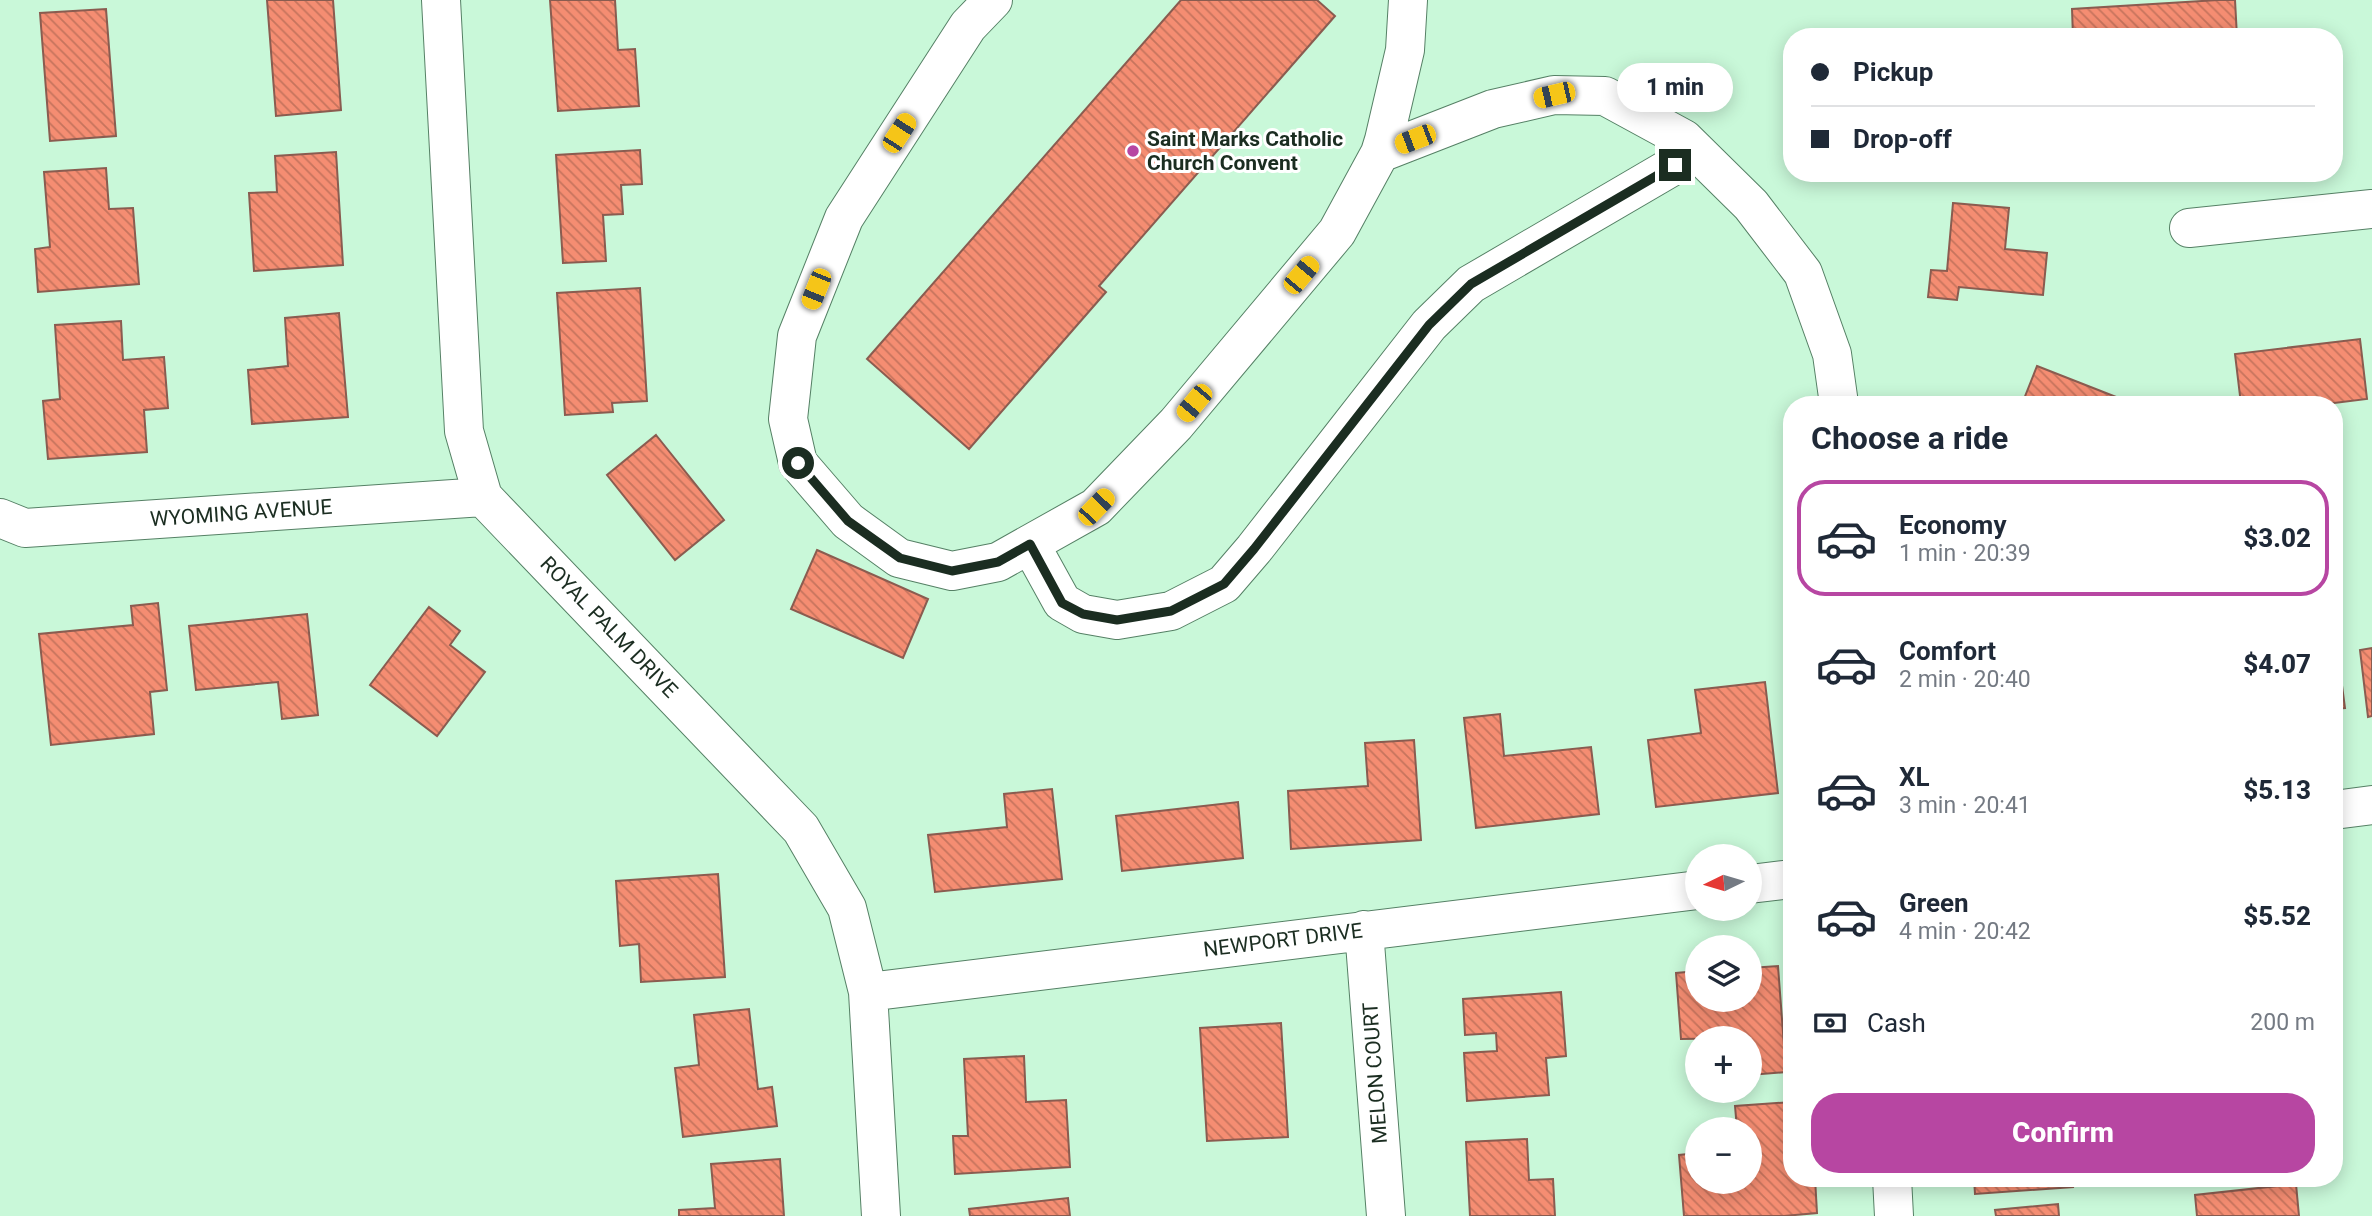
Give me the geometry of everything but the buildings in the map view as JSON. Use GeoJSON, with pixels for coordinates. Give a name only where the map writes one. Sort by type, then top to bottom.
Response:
{"type":"FeatureCollection","features":[{"type":"Feature","properties":{"kind":"street","name":"ROYAL PALM DRIVE"},"geometry":{"type":"LineString","coordinates":[[440,0],[464,432],[483,497],[801,829],[848,908],[868,992],[881,1216]]}},
{"type":"Feature","properties":{"kind":"street"},"geometry":{"type":"LineString","coordinates":[[993,0],[968,26],[844,218],[797,336],[788,419],[798,463],[848,521],[900,558],[952,571],[998,562],[1096,507],[1176,424],[1337,232],[1380,153],[1405,50],[1408,0]]}},
{"type":"Feature","properties":{"kind":"street"},"geometry":{"type":"LineString","coordinates":[[1380,153],[1493,109],[1554,95],[1605,96],[1684,139],[1751,205],[1803,273],[1832,354],[1838,396]]}},
{"type":"Feature","properties":{"kind":"street"},"geometry":{"type":"LineString","coordinates":[[1030,544],[1062,603],[1083,614],[1117,620],[1171,611],[1224,584],[1429,325],[1471,284],[1697,152]]}},
{"type":"Feature","properties":{"kind":"street"},"geometry":{"type":"LineString","coordinates":[[2189,228],[2372,209]]}},
{"type":"Feature","properties":{"kind":"street","name":"WYOMING AVENUE"},"geometry":{"type":"LineString","coordinates":[[0,518],[25,528],[483,497]]}},
{"type":"Feature","properties":{"kind":"street"},"geometry":{"type":"LineString","coordinates":[[2343,809],[2372,805]]}},
{"type":"Feature","properties":{"kind":"street"},"geometry":{"type":"LineString","coordinates":[[1762,883],[1783,880]]}},
{"type":"Feature","properties":{"kind":"street","name":"NEWPORT DRIVE"},"geometry":{"type":"LineString","coordinates":[[868,992],[1685,892]]}},
{"type":"Feature","properties":{"kind":"street","name":"MELON COURT"},"geometry":{"type":"LineString","coordinates":[[1364,930],[1385,1216]]}},
{"type":"Feature","properties":{"kind":"street"},"geometry":{"type":"LineString","coordinates":[[1892,1187],[1894,1216]]}},
{"type":"Feature","properties":{"kind":"place","name":"Saint Marks Catholic Church Convent"},"geometry":{"type":"Point","coordinates":[1133,151]}},
{"type":"Feature","properties":{"kind":"route"},"geometry":{"type":"LineString","coordinates":[[798,463],[848,521],[900,558],[952,571],[998,562],[1030,544],[1062,603],[1083,614],[1117,620],[1171,611],[1224,584],[1429,325],[1471,284],[1675,165]]}}]}
